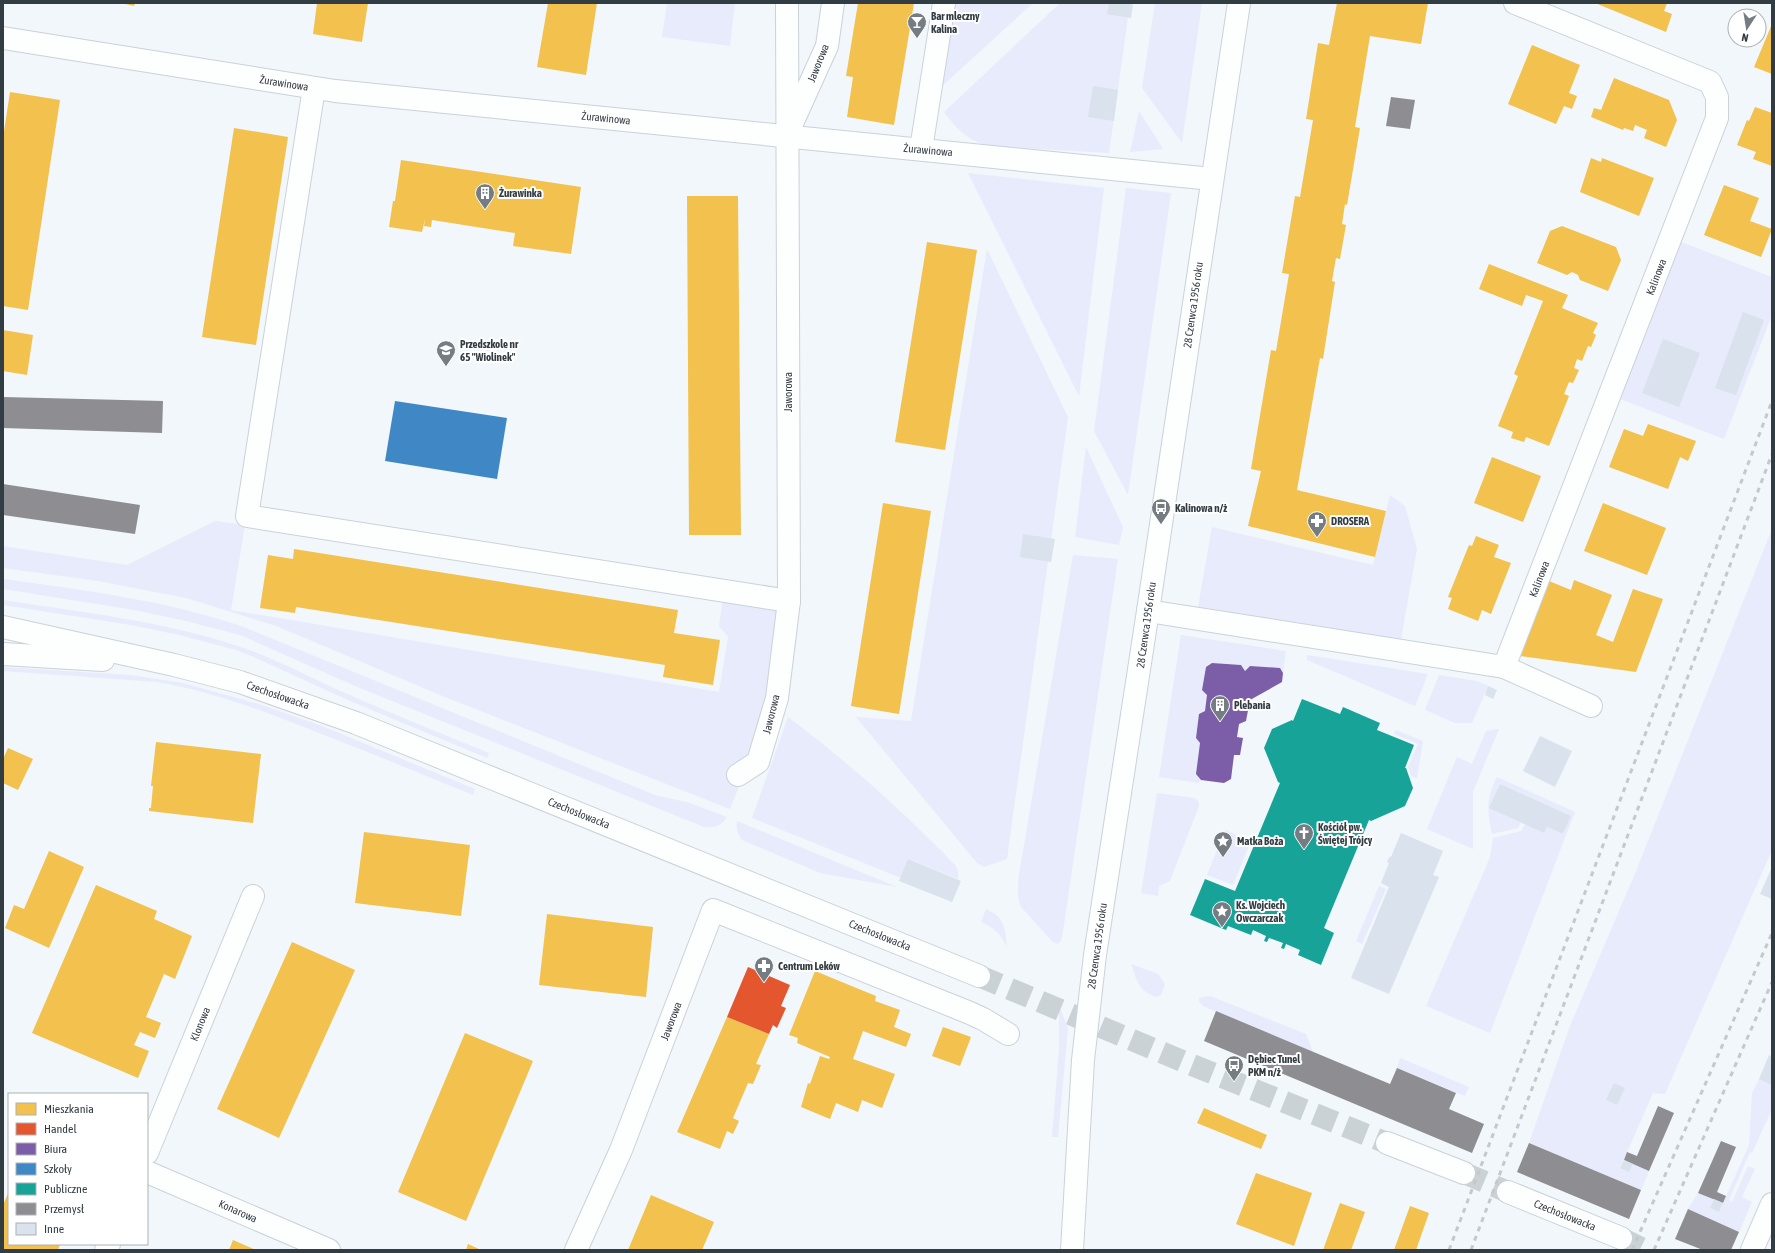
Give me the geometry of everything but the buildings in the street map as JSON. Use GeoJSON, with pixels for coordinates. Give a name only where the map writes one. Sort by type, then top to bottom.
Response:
{"type":"FeatureCollection","features":[{"type":"Feature","properties":{"kind":"street"},"geometry":{"type":"LineString","coordinates":[[786,136],[787,3]]}},
{"type":"Feature","properties":{"kind":"street","name":"Jaworowa"},"geometry":{"type":"LineString","coordinates":[[738,775],[758,762],[777,698],[789,601],[786,136],[827,46],[833,3]]}},
{"type":"Feature","properties":{"kind":"street"},"geometry":{"type":"LineString","coordinates":[[922,149],[944,3]]}},
{"type":"Feature","properties":{"kind":"street","name":"28 Czerwca 1956 roku"},"geometry":{"type":"LineString","coordinates":[[1072,1250],[1083,1060],[1091,981],[1239,3]]}},
{"type":"Feature","properties":{"kind":"street","name":"Kalinowa"},"geometry":{"type":"LineString","coordinates":[[1504,667],[1717,118],[1717,97],[1710,82],[1515,3]]}},
{"type":"Feature","properties":{"kind":"street","name":"Żurawinowa"},"geometry":{"type":"LineString","coordinates":[[3,38],[314,88],[1212,178]]}},
{"type":"Feature","properties":{"kind":"street"},"geometry":{"type":"LineString","coordinates":[[314,88],[247,516],[789,601]]}},
{"type":"Feature","properties":{"kind":"street"},"geometry":{"type":"LineString","coordinates":[[1148,611],[1504,667],[1591,706]]}},
{"type":"Feature","properties":{"kind":"street","name":"Czechosłowacka"},"geometry":{"type":"LineString","coordinates":[[3,627],[174,665],[240,682],[356,723],[979,976]]}},
{"type":"Feature","properties":{"kind":"street","name":"Czechosłowacka"},"geometry":{"type":"LineString","coordinates":[[3,654],[174,665]]}},
{"type":"Feature","properties":{"kind":"street","name":"Klonowa"},"geometry":{"type":"LineString","coordinates":[[148,1151],[253,896]]}},
{"type":"Feature","properties":{"kind":"street","name":"Jaworowa"},"geometry":{"type":"LineString","coordinates":[[576,1250],[621,1150],[713,910],[970,1013],[1008,1034]]}},
{"type":"Feature","properties":{"kind":"street"},"geometry":{"type":"LineString","coordinates":[[1387,1143],[1464,1173]]}},
{"type":"Feature","properties":{"kind":"street","name":"Konarowa"},"geometry":{"type":"LineString","coordinates":[[148,1172],[329,1250]]}},
{"type":"Feature","properties":{"kind":"street","name":"Czechosłowacka"},"geometry":{"type":"LineString","coordinates":[[1508,1192],[1621,1238]]}},
{"type":"Feature","properties":{"kind":"street"},"geometry":{"type":"LineString","coordinates":[[1752,1250],[1772,1204]]}},
{"type":"Feature","properties":{"kind":"shaded area"},"geometry":{"type":"Polygon","coordinates":[[[667,3],[735,3],[730,46],[662,37],[667,3]]]}},
{"type":"Feature","properties":{"kind":"shaded area"},"geometry":{"type":"Polygon","coordinates":[[[954,3],[1033,3],[940,88],[954,3]]]}},
{"type":"Feature","properties":{"kind":"shaded area"},"geometry":{"type":"Polygon","coordinates":[[[1060,3],[1130,3],[1109,153],[990,146],[975,141],[963,134],[944,112],[1060,3]]]}},
{"type":"Feature","properties":{"kind":"shaded area"},"geometry":{"type":"Polygon","coordinates":[[[1155,3],[1202,3],[1182,143],[1142,88],[1155,3]]]}},
{"type":"Feature","properties":{"kind":"shaded area"},"geometry":{"type":"Polygon","coordinates":[[[1139,111],[1163,149],[1130,152],[1139,111]]]}},
{"type":"Feature","properties":{"kind":"shaded area"},"geometry":{"type":"Polygon","coordinates":[[[968,173],[1104,188],[1079,396],[968,173]]]}},
{"type":"Feature","properties":{"kind":"shaded area"},"geometry":{"type":"Polygon","coordinates":[[[1126,188],[1171,193],[1128,495],[1094,431],[1126,188]]]}},
{"type":"Feature","properties":{"kind":"shaded area"},"geometry":{"type":"Polygon","coordinates":[[[1681,242],[1772,277],[1772,315],[1724,439],[1620,399],[1681,242]]]}},
{"type":"Feature","properties":{"kind":"shaded area"},"geometry":{"type":"Polygon","coordinates":[[[987,249],[1068,417],[1007,859],[984,867],[977,863],[856,717],[911,721],[987,249]]]}},
{"type":"Feature","properties":{"kind":"shaded area"},"geometry":{"type":"Polygon","coordinates":[[[1086,447],[1123,527],[1119,545],[1075,537],[1086,447]]]}},
{"type":"Feature","properties":{"kind":"shaded area"},"geometry":{"type":"Polygon","coordinates":[[[1390,495],[1405,506],[1417,549],[1401,639],[1198,607],[1212,527],[1373,565],[1390,495]]]}},
{"type":"Feature","properties":{"kind":"shaded area"},"geometry":{"type":"Polygon","coordinates":[[[215,521],[245,525],[231,610],[719,692],[728,637],[719,626],[723,598],[778,607],[768,696],[750,759],[730,809],[445,697],[276,626],[186,598],[98,581],[3,568],[3,546],[127,565],[215,521]]]}},
{"type":"Feature","properties":{"kind":"shaded area"},"geometry":{"type":"Polygon","coordinates":[[[1772,529],[1772,850],[1665,1094],[1653,1093],[1620,1168],[1629,1172],[1633,1164],[1649,1171],[1641,1190],[1529,1143],[1570,1026],[1636,871],[1772,529]]]}},
{"type":"Feature","properties":{"kind":"shaded area"},"geometry":{"type":"Polygon","coordinates":[[[1073,555],[1118,559],[1062,938],[1057,944],[1053,942],[1021,907],[1018,896],[1018,883],[1073,555]]]}},
{"type":"Feature","properties":{"kind":"shaded area"},"geometry":{"type":"Polygon","coordinates":[[[3,579],[123,597],[183,609],[241,626],[655,795],[690,803],[727,817],[717,826],[704,827],[355,686],[240,635],[182,620],[134,610],[3,589],[3,579]]]}},
{"type":"Feature","properties":{"kind":"shaded area"},"geometry":{"type":"Polygon","coordinates":[[[3,600],[121,618],[180,630],[238,646],[267,657],[386,711],[489,753],[487,758],[350,701],[236,650],[179,635],[131,625],[3,605],[3,600]]]}},
{"type":"Feature","properties":{"kind":"shaded area"},"geometry":{"type":"Polygon","coordinates":[[[1181,635],[1286,651],[1283,673],[1279,668],[1250,666],[1245,671],[1241,665],[1212,663],[1206,667],[1202,690],[1207,695],[1205,711],[1199,715],[1196,738],[1200,743],[1196,773],[1201,780],[1198,783],[1159,777],[1181,635]]]}},
{"type":"Feature","properties":{"kind":"shaded area"},"geometry":{"type":"Polygon","coordinates":[[[1307,655],[1428,674],[1415,706],[1307,660],[1307,655]]]}},
{"type":"Feature","properties":{"kind":"shaded area"},"geometry":{"type":"Polygon","coordinates":[[[3,667],[130,675],[183,683],[259,704],[322,726],[475,789],[473,795],[283,719],[200,691],[157,682],[3,671],[3,667]]]}},
{"type":"Feature","properties":{"kind":"shaded area"},"geometry":{"type":"Polygon","coordinates":[[[1439,675],[1477,681],[1488,686],[1472,723],[1455,723],[1425,710],[1439,675]]]}},
{"type":"Feature","properties":{"kind":"shaded area"},"geometry":{"type":"Polygon","coordinates":[[[788,717],[854,770],[916,826],[956,866],[958,879],[909,859],[901,878],[752,818],[788,717]]]}},
{"type":"Feature","properties":{"kind":"shaded area"},"geometry":{"type":"Polygon","coordinates":[[[1499,729],[1473,792],[1473,849],[1427,829],[1457,757],[1472,764],[1486,731],[1499,729]]]}},
{"type":"Feature","properties":{"kind":"shaded area"},"geometry":{"type":"Polygon","coordinates":[[[1396,730],[1423,741],[1417,778],[1411,776],[1408,767],[1418,744],[1394,734],[1396,730]]]}},
{"type":"Feature","properties":{"kind":"shaded area"},"geometry":{"type":"Polygon","coordinates":[[[1497,777],[1575,812],[1490,1033],[1426,1006],[1490,857],[1493,838],[1521,831],[1525,824],[1544,833],[1547,827],[1563,834],[1571,816],[1500,784],[1490,808],[1521,822],[1518,828],[1492,834],[1488,805],[1493,785],[1497,777]]]}},
{"type":"Feature","properties":{"kind":"shaded area"},"geometry":{"type":"Polygon","coordinates":[[[1157,793],[1195,798],[1199,802],[1199,806],[1170,881],[1159,886],[1158,896],[1141,893],[1157,793]]]}},
{"type":"Feature","properties":{"kind":"shaded area"},"geometry":{"type":"Polygon","coordinates":[[[737,821],[897,887],[820,873],[742,840],[737,831],[737,821]]]}},
{"type":"Feature","properties":{"kind":"shaded area"},"geometry":{"type":"Polygon","coordinates":[[[1225,830],[1251,841],[1233,885],[1207,875],[1225,830]]]}},
{"type":"Feature","properties":{"kind":"shaded area"},"geometry":{"type":"Polygon","coordinates":[[[1379,886],[1386,889],[1362,944],[1356,941],[1379,886]]]}},
{"type":"Feature","properties":{"kind":"shaded area"},"geometry":{"type":"Polygon","coordinates":[[[986,909],[993,912],[1001,920],[1005,929],[1007,948],[1003,939],[997,932],[981,922],[986,909]]]}},
{"type":"Feature","properties":{"kind":"shaded area"},"geometry":{"type":"Polygon","coordinates":[[[1131,964],[1158,974],[1165,984],[1161,995],[1156,997],[1142,988],[1137,980],[1131,964]]]}},
{"type":"Feature","properties":{"kind":"shaded area"},"geometry":{"type":"Polygon","coordinates":[[[1210,996],[1306,1034],[1313,1052],[1203,1006],[1199,1001],[1199,998],[1210,996]]]}},
{"type":"Feature","properties":{"kind":"shaded area"},"geometry":{"type":"Polygon","coordinates":[[[1059,1005],[1068,1029],[1058,1137],[1052,1137],[1059,1049],[1059,1005]]]}},
{"type":"Feature","properties":{"kind":"shaded area"},"geometry":{"type":"Polygon","coordinates":[[[1400,1058],[1469,1087],[1465,1096],[1397,1068],[1400,1058]]]}},
{"type":"Feature","properties":{"kind":"shaded area"},"geometry":{"type":"Polygon","coordinates":[[[1759,1079],[1772,1085],[1772,1109],[1752,1153],[1750,1152],[1729,1200],[1732,1202],[1748,1166],[1755,1169],[1742,1197],[1752,1202],[1739,1232],[1688,1209],[1698,1193],[1714,1199],[1710,1208],[1719,1212],[1749,1145],[1752,1093],[1759,1079]]]}},
{"type":"Feature","properties":{"kind":"tunnel"},"geometry":{"type":"LineString","coordinates":[[979,976],[1187,1063],[1387,1143]]}},
{"type":"Feature","properties":{"kind":"tunnel"},"geometry":{"type":"LineString","coordinates":[[1464,1173],[1508,1192]]}},
{"type":"Feature","properties":{"kind":"tunnel"},"geometry":{"type":"LineString","coordinates":[[1621,1238],[1645,1250]]}},
{"type":"Feature","properties":{"kind":"railway"},"geometry":{"type":"LineString","coordinates":[[1449,1250],[1772,401]]}},
{"type":"Feature","properties":{"kind":"railway"},"geometry":{"type":"LineString","coordinates":[[1471,1250],[1772,454]]}},
{"type":"Feature","properties":{"kind":"railway"},"geometry":{"type":"LineString","coordinates":[[1632,1250],[1772,933]]}},
{"type":"Feature","properties":{"kind":"railway"},"geometry":{"type":"LineString","coordinates":[[1654,1250],[1772,982]]}},
{"type":"Feature","properties":{"kind":"place","name":"Bar mleczny Kalina"},"geometry":{"type":"Point","coordinates":[917,39]}},
{"type":"Feature","properties":{"kind":"place","name":"Żurawinka"},"geometry":{"type":"Point","coordinates":[485,210]}},
{"type":"Feature","properties":{"kind":"place","name":"Przedszkole nr 65 \"Wiolinek\""},"geometry":{"type":"Point","coordinates":[446,367]}},
{"type":"Feature","properties":{"kind":"place","name":"Kalinowa n/ż"},"geometry":{"type":"Point","coordinates":[1161,525]}},
{"type":"Feature","properties":{"kind":"place","name":"DROSERA"},"geometry":{"type":"Point","coordinates":[1317,538]}},
{"type":"Feature","properties":{"kind":"place","name":"Plebania"},"geometry":{"type":"Point","coordinates":[1220,722]}},
{"type":"Feature","properties":{"kind":"place","name":"Kościół pw. Świętej Trójcy"},"geometry":{"type":"Point","coordinates":[1304,850]}},
{"type":"Feature","properties":{"kind":"place","name":"Matka Boża"},"geometry":{"type":"Point","coordinates":[1223,858]}},
{"type":"Feature","properties":{"kind":"place","name":"Ks. Wojciech Owczarczak"},"geometry":{"type":"Point","coordinates":[1222,928]}},
{"type":"Feature","properties":{"kind":"place","name":"Centrum Leków"},"geometry":{"type":"Point","coordinates":[764,983]}},
{"type":"Feature","properties":{"kind":"place","name":"Dębiec Tunel PKM n/ż"},"geometry":{"type":"Point","coordinates":[1234,1082]}}]}
